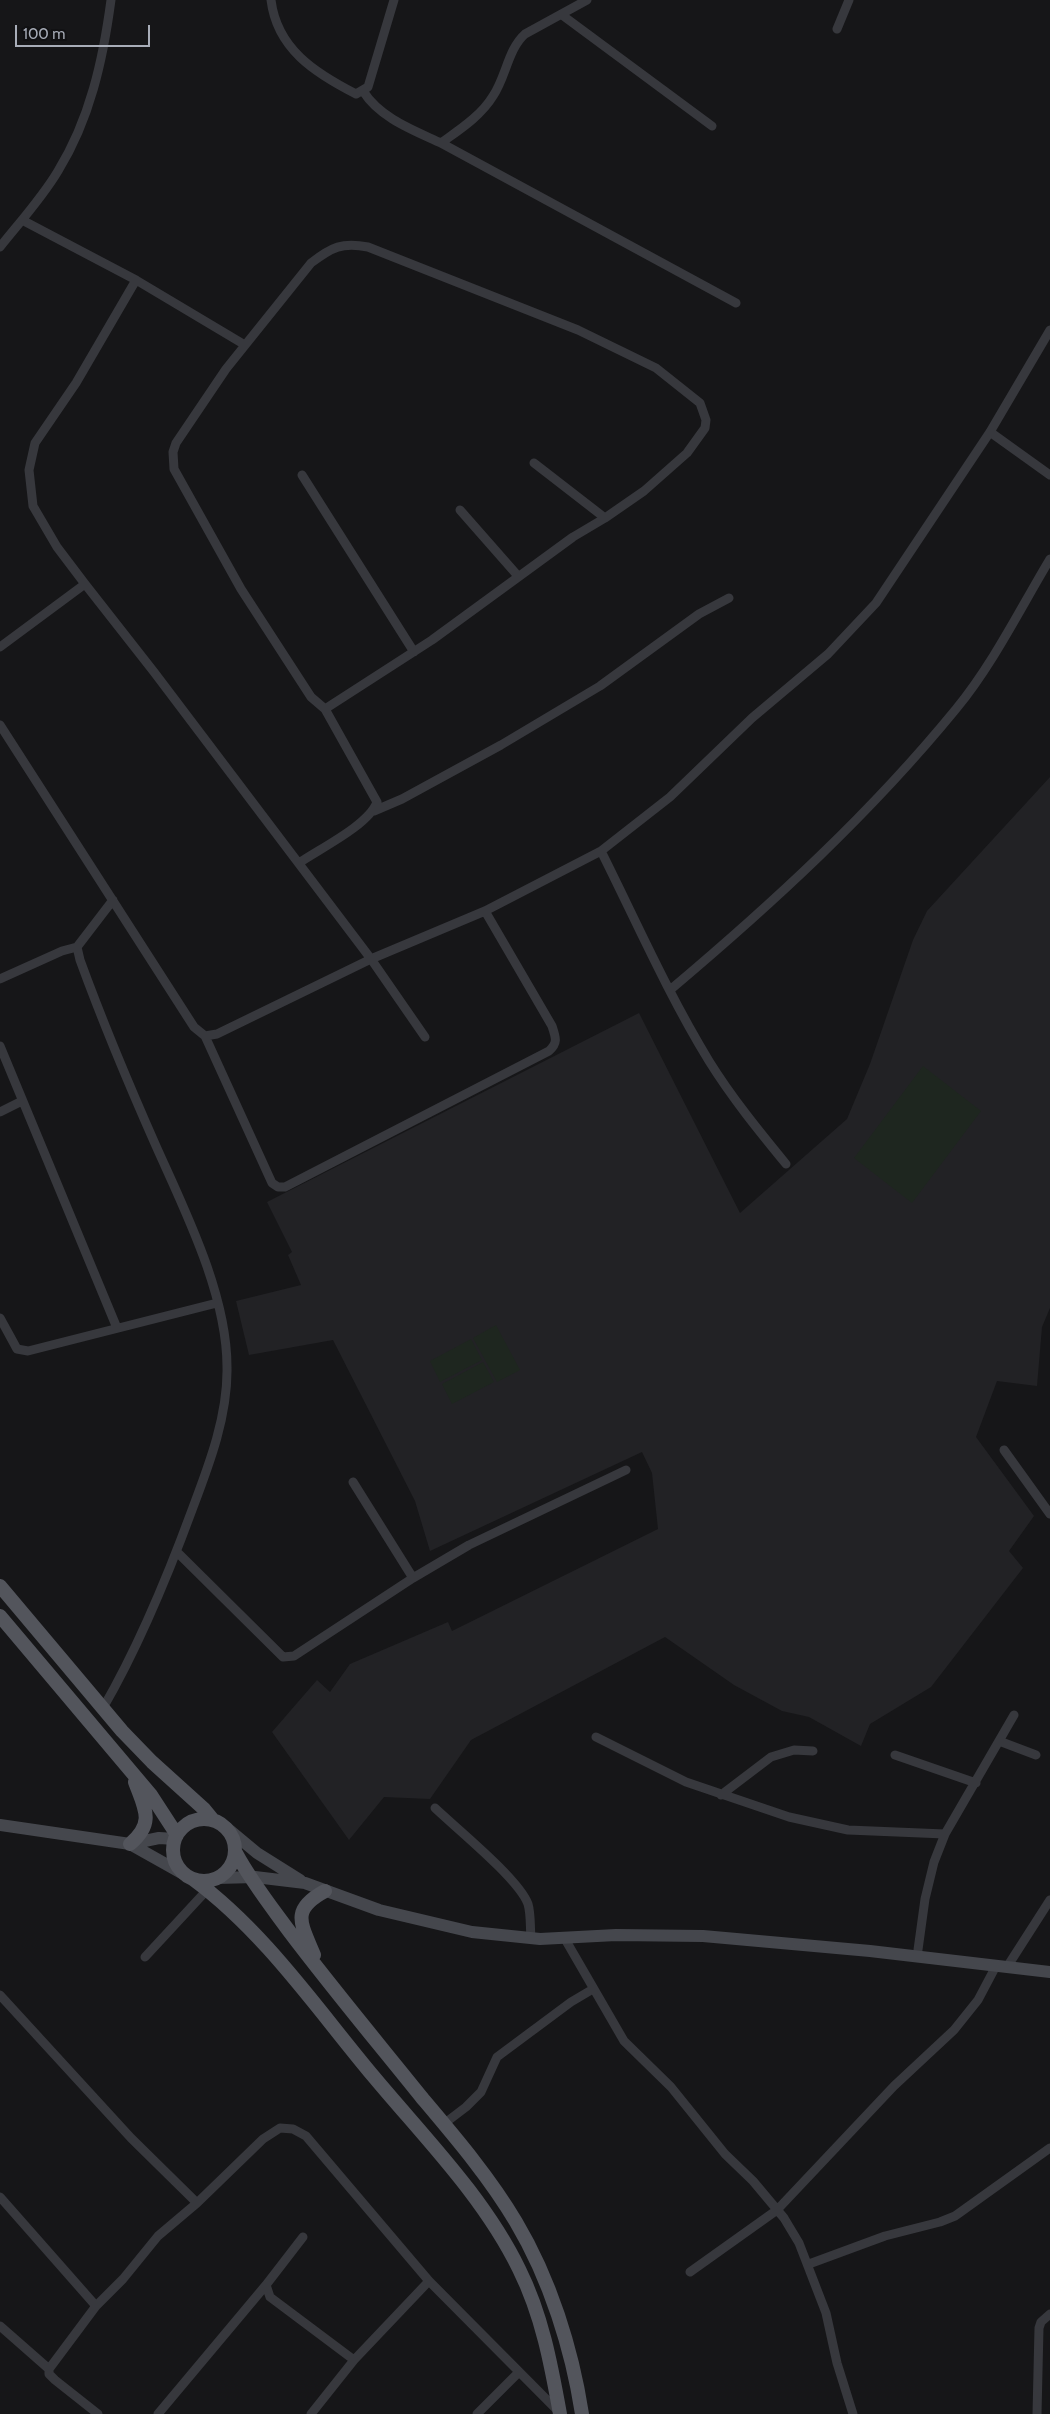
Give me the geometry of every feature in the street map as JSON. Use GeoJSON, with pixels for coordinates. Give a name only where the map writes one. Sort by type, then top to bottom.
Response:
{"type":"FeatureCollection","features":[{"type":"Feature","properties":{"kind":"main road"},"geometry":{"type":"LineString","coordinates":[[0,1586],[103,1708],[152,1762],[204,1809],[213,1820],[227,1828],[235,1842],[236,1853],[231,1868],[226,1874],[211,1881],[190,1878]]}},
{"type":"Feature","properties":{"kind":"main road"},"geometry":{"type":"LineString","coordinates":[[0,1616],[133,1776],[151,1795],[176,1837]]}},
{"type":"Feature","properties":{"kind":"main road"},"geometry":{"type":"LineString","coordinates":[[130,1844],[142,1834],[146,1827],[146,1812],[133,1776]]}},
{"type":"Feature","properties":{"kind":"main road"},"geometry":{"type":"LineString","coordinates":[[213,1820],[196,1820],[184,1826],[176,1837],[174,1857],[181,1871],[207,1890],[240,1921],[288,1972],[449,2167],[497,2230],[519,2268],[537,2309],[552,2364],[560,2414]]}},
{"type":"Feature","properties":{"kind":"main road"},"geometry":{"type":"LineString","coordinates":[[236,1853],[249,1876],[322,1974],[492,2184],[517,2223],[546,2283],[563,2334],[582,2414]]}},
{"type":"Feature","properties":{"kind":"main road"},"geometry":{"type":"LineString","coordinates":[[322,1974],[301,1916],[303,1906],[311,1898],[325,1890]]}},
{"type":"Feature","properties":{"kind":"main road"},"geometry":{"type":"LineString","coordinates":[[449,2167],[468,2154]]}},
{"type":"Feature","properties":{"kind":"street"},"geometry":{"type":"LineString","coordinates":[[0,247],[58,172],[92,98],[111,0]]}},
{"type":"Feature","properties":{"kind":"street"},"geometry":{"type":"LineString","coordinates":[[271,0],[274,20],[288,45],[332,82],[356,94],[368,87],[394,0]]}},
{"type":"Feature","properties":{"kind":"street"},"geometry":{"type":"LineString","coordinates":[[440,143],[470,122],[493,97],[507,69],[517,41],[525,34],[587,0]]}},
{"type":"Feature","properties":{"kind":"street"},"geometry":{"type":"LineString","coordinates":[[837,29],[849,0]]}},
{"type":"Feature","properties":{"kind":"street"},"geometry":{"type":"LineString","coordinates":[[562,15],[712,126]]}},
{"type":"Feature","properties":{"kind":"street"},"geometry":{"type":"LineString","coordinates":[[363,91],[375,107],[405,127],[440,143],[736,303]]}},
{"type":"Feature","properties":{"kind":"street"},"geometry":{"type":"LineString","coordinates":[[22,220],[136,280],[245,345]]}},
{"type":"Feature","properties":{"kind":"street"},"geometry":{"type":"LineString","coordinates":[[325,709],[414,652],[475,610],[518,576],[573,537],[644,491],[686,453],[705,428],[706,420],[700,403],[656,368],[578,330],[368,247],[351,244],[327,250],[311,263],[245,345],[226,369],[176,443],[173,452],[174,469],[241,589],[311,697],[325,709],[377,802],[374,811]]}},
{"type":"Feature","properties":{"kind":"street"},"geometry":{"type":"LineString","coordinates":[[136,280],[76,383],[35,443],[29,470],[33,506],[56,546],[84,584],[298,863],[370,959],[425,1037]]}},
{"type":"Feature","properties":{"kind":"street"},"geometry":{"type":"LineString","coordinates":[[205,1036],[217,1034],[370,959],[485,911],[600,851],[670,797],[752,718],[828,654],[876,604],[990,432],[1050,330]]}},
{"type":"Feature","properties":{"kind":"street"},"geometry":{"type":"LineString","coordinates":[[990,432],[1050,475]]}},
{"type":"Feature","properties":{"kind":"street"},"geometry":{"type":"LineString","coordinates":[[534,462],[605,518]]}},
{"type":"Feature","properties":{"kind":"street"},"geometry":{"type":"LineString","coordinates":[[302,474],[414,652]]}},
{"type":"Feature","properties":{"kind":"street"},"geometry":{"type":"LineString","coordinates":[[460,510],[518,576]]}},
{"type":"Feature","properties":{"kind":"street"},"geometry":{"type":"LineString","coordinates":[[670,990],[720,947],[847,830],[956,709],[977,681],[1050,559]]}},
{"type":"Feature","properties":{"kind":"street"},"geometry":{"type":"LineString","coordinates":[[0,647],[84,584]]}},
{"type":"Feature","properties":{"kind":"street"},"geometry":{"type":"LineString","coordinates":[[298,863],[358,824],[374,811],[402,799],[501,745],[600,686],[699,614],[729,598]]}},
{"type":"Feature","properties":{"kind":"street"},"geometry":{"type":"LineString","coordinates":[[0,725],[194,1027],[205,1036],[272,1183],[278,1187],[285,1186],[549,1051],[555,1046],[556,1038],[552,1026],[485,911]]}},
{"type":"Feature","properties":{"kind":"street"},"geometry":{"type":"LineString","coordinates":[[600,851],[682,1014],[745,1115],[786,1164]]}},
{"type":"Feature","properties":{"kind":"street"},"geometry":{"type":"LineString","coordinates":[[0,979],[62,951],[77,947],[113,900]]}},
{"type":"Feature","properties":{"kind":"street"},"geometry":{"type":"LineString","coordinates":[[77,947],[84,972],[134,1095],[195,1233],[217,1303],[225,1340],[227,1366],[225,1394],[219,1426],[205,1476],[176,1552],[125,1669],[103,1708]]}},
{"type":"Feature","properties":{"kind":"street"},"geometry":{"type":"LineString","coordinates":[[0,1046],[117,1328]]}},
{"type":"Feature","properties":{"kind":"street"},"geometry":{"type":"LineString","coordinates":[[0,1112],[22,1102]]}},
{"type":"Feature","properties":{"kind":"street"},"geometry":{"type":"LineString","coordinates":[[0,1318],[17,1350],[28,1351],[217,1303]]}},
{"type":"Feature","properties":{"kind":"street"},"geometry":{"type":"LineString","coordinates":[[1004,1450],[1050,1514]]}},
{"type":"Feature","properties":{"kind":"street"},"geometry":{"type":"LineString","coordinates":[[176,1552],[282,1657],[294,1656],[413,1578],[469,1545],[626,1470]]}},
{"type":"Feature","properties":{"kind":"street"},"geometry":{"type":"LineString","coordinates":[[353,1482],[413,1578]]}},
{"type":"Feature","properties":{"kind":"street"},"geometry":{"type":"LineString","coordinates":[[917,1957],[925,1899],[934,1862],[945,1834],[1014,1714]]}},
{"type":"Feature","properties":{"kind":"street"},"geometry":{"type":"LineString","coordinates":[[596,1737],[686,1782],[789,1817],[848,1830],[945,1834]]}},
{"type":"Feature","properties":{"kind":"street"},"geometry":{"type":"LineString","coordinates":[[999,1741],[1036,1755]]}},
{"type":"Feature","properties":{"kind":"street"},"geometry":{"type":"LineString","coordinates":[[721,1795],[771,1758],[794,1750],[813,1751]]}},
{"type":"Feature","properties":{"kind":"street"},"geometry":{"type":"LineString","coordinates":[[894,1755],[976,1783]]}},
{"type":"Feature","properties":{"kind":"street"},"geometry":{"type":"LineString","coordinates":[[435,1808],[509,1877],[523,1893],[530,1913],[531,1938]]}},
{"type":"Feature","properties":{"kind":"street"},"geometry":{"type":"LineString","coordinates":[[0,1825],[130,1844],[159,1838],[176,1837]]}},
{"type":"Feature","properties":{"kind":"street"},"geometry":{"type":"LineString","coordinates":[[227,1828],[257,1853],[305,1883]]}},
{"type":"Feature","properties":{"kind":"street"},"geometry":{"type":"LineString","coordinates":[[130,1844],[190,1878]]}},
{"type":"Feature","properties":{"kind":"street"},"geometry":{"type":"LineString","coordinates":[[217,1878],[249,1876],[305,1883],[380,1910],[472,1932],[531,1938],[566,1939],[616,1935],[703,1936],[1050,1972]]}},
{"type":"Feature","properties":{"kind":"street"},"geometry":{"type":"LineString","coordinates":[[145,1957],[207,1890]]}},
{"type":"Feature","properties":{"kind":"street"},"geometry":{"type":"LineString","coordinates":[[690,2272],[778,2210],[894,2086],[954,2030],[1050,1900]]}},
{"type":"Feature","properties":{"kind":"street"},"geometry":{"type":"LineString","coordinates":[[566,1939],[624,2041],[671,2087],[725,2154],[754,2181],[778,2210],[799,2243],[809,2264],[826,2313],[837,2363],[853,2414]]}},
{"type":"Feature","properties":{"kind":"street"},"geometry":{"type":"LineString","coordinates":[[444,2123],[466,2107],[481,2092],[497,2057],[571,2002],[593,1989]]}},
{"type":"Feature","properties":{"kind":"street"},"geometry":{"type":"LineString","coordinates":[[0,1995],[131,2138],[197,2204]]}},
{"type":"Feature","properties":{"kind":"street"},"geometry":{"type":"LineString","coordinates":[[49,2369],[96,2306],[123,2279],[158,2236],[197,2204],[263,2138],[280,2128],[293,2128],[306,2136],[429,2281],[475,2325],[518,2373],[560,2414]]}},
{"type":"Feature","properties":{"kind":"street"},"geometry":{"type":"LineString","coordinates":[[809,2264],[885,2236],[940,2222],[955,2216],[1050,2148]]}},
{"type":"Feature","properties":{"kind":"street"},"geometry":{"type":"LineString","coordinates":[[0,2197],[96,2306]]}},
{"type":"Feature","properties":{"kind":"street"},"geometry":{"type":"LineString","coordinates":[[158,2414],[266,2285],[303,2237]]}},
{"type":"Feature","properties":{"kind":"street"},"geometry":{"type":"LineString","coordinates":[[311,2414],[354,2360],[429,2281]]}},
{"type":"Feature","properties":{"kind":"street"},"geometry":{"type":"LineString","coordinates":[[266,2285],[270,2298],[354,2360]]}},
{"type":"Feature","properties":{"kind":"street"},"geometry":{"type":"LineString","coordinates":[[1037,2414],[1039,2328],[1041,2322],[1050,2314]]}},
{"type":"Feature","properties":{"kind":"street"},"geometry":{"type":"LineString","coordinates":[[0,2326],[49,2369],[50,2374],[55,2380],[98,2414]]}},
{"type":"Feature","properties":{"kind":"street"},"geometry":{"type":"LineString","coordinates":[[477,2414],[518,2373]]}},
{"type":"Feature","properties":{"kind":"shaded area"},"geometry":{"type":"Polygon","coordinates":[[[1050,777],[1050,1308],[1042,1327],[1037,1386],[997,1381],[976,1437],[1034,1516],[1009,1551],[1023,1568],[931,1687],[870,1724],[861,1746],[809,1717],[782,1711],[734,1685],[665,1637],[471,1740],[430,1799],[384,1797],[349,1840],[272,1732],[317,1680],[330,1692],[350,1664],[448,1622],[452,1631],[658,1529],[652,1473],[642,1452],[430,1551],[415,1501],[333,1340],[249,1355],[236,1301],[301,1285],[288,1255],[292,1252],[267,1202],[639,1013],[740,1213],[847,1119],[870,1064],[913,940],[927,911],[1050,777]]]}},
{"type":"Feature","properties":{"kind":"shaded area"},"geometry":{"type":"Polygon","coordinates":[[[923,1066],[981,1111],[912,1203],[854,1158],[923,1066]]]}},
{"type":"Feature","properties":{"kind":"shaded area"},"geometry":{"type":"Polygon","coordinates":[[[496,1325],[520,1370],[497,1382],[473,1338],[496,1325]]]}},
{"type":"Feature","properties":{"kind":"shaded area"},"geometry":{"type":"Polygon","coordinates":[[[471,1339],[482,1360],[440,1382],[430,1361],[471,1339]]]}},
{"type":"Feature","properties":{"kind":"shaded area"},"geometry":{"type":"Polygon","coordinates":[[[483,1362],[494,1382],[452,1404],[442,1384],[483,1362]]]}}]}
